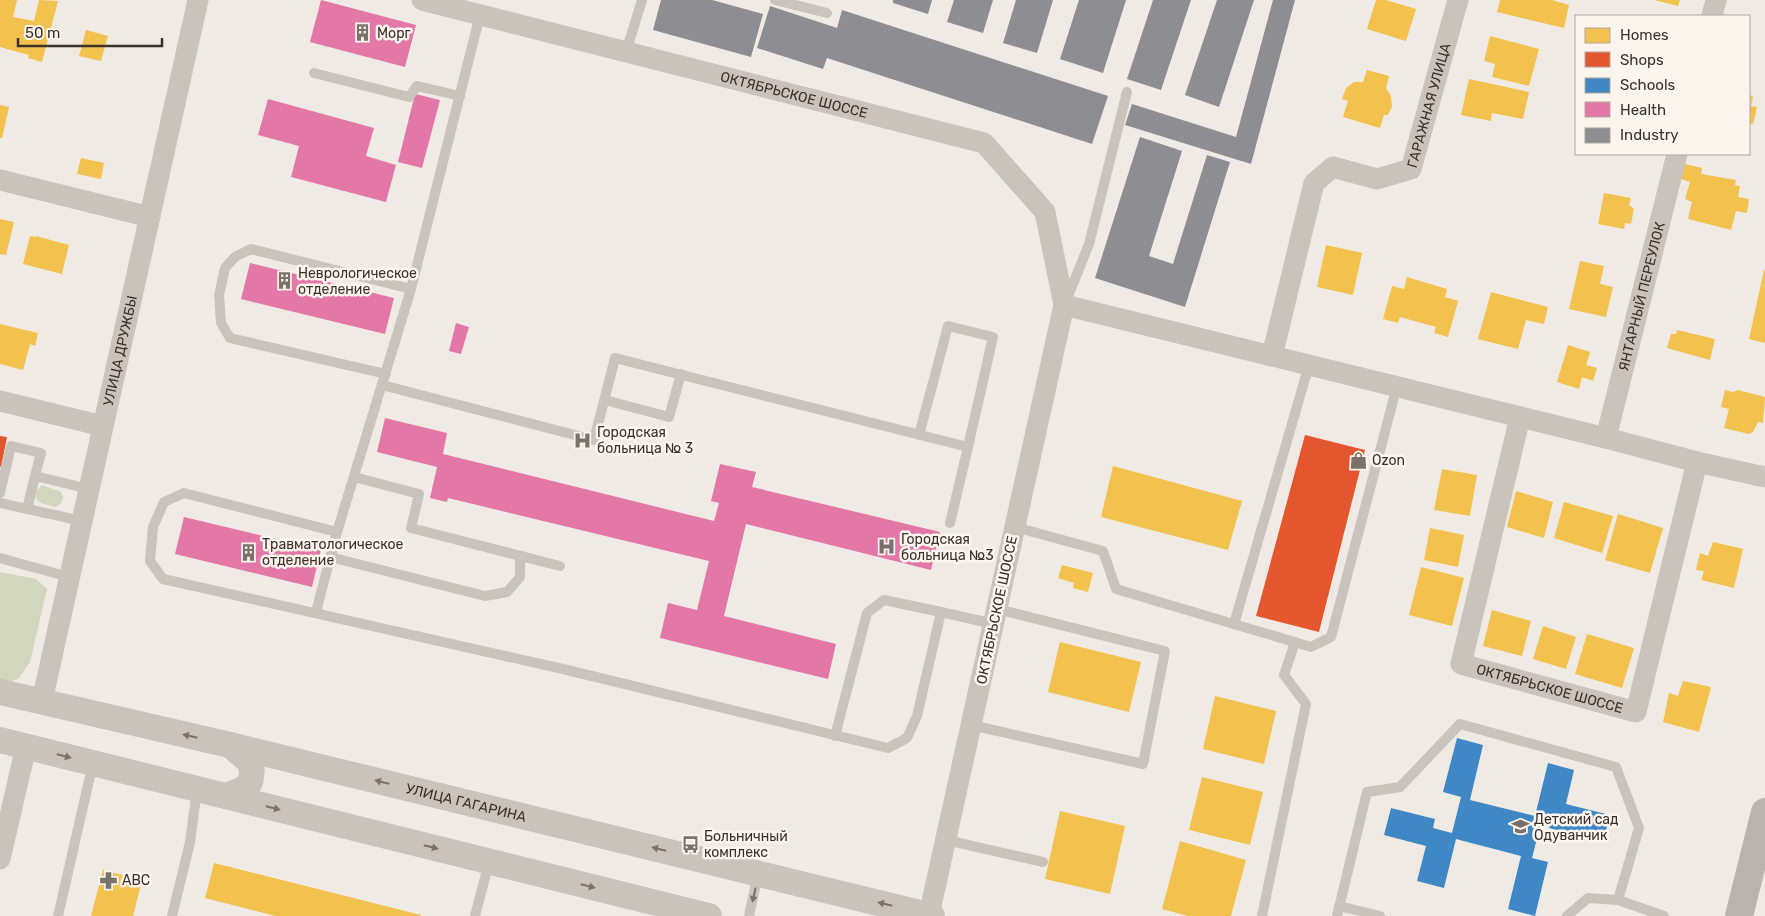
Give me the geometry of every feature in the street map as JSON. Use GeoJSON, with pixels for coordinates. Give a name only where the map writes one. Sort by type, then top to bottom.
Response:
{"type":"FeatureCollection","features":[{"type":"Feature","properties":{"kind":"main road"},"geometry":{"type":"LineString","coordinates":[[1739,916],[1757,867],[1765,812]]}},
{"type":"Feature","properties":{"kind":"street","name":"УЛИЦА ДРУЖБЫ"},"geometry":{"type":"LineString","coordinates":[[42,702],[198,0]]}},
{"type":"Feature","properties":{"kind":"street","name":"ОКТЯБРЬСКОЕ ШОССЕ"},"geometry":{"type":"LineString","coordinates":[[422,0],[984,143],[1045,212],[1064,305],[971,725],[931,916]]}},
{"type":"Feature","properties":{"kind":"street","name":"ГАРАЖНАЯ УЛИЦА"},"geometry":{"type":"LineString","coordinates":[[1272,356],[1314,183],[1333,167],[1377,179],[1411,169],[1458,0]]}},
{"type":"Feature","properties":{"kind":"street"},"geometry":{"type":"LineString","coordinates":[[1712,15],[1716,0]]}},
{"type":"Feature","properties":{"kind":"street","name":"ЯНТАРНЫЙ ПЕРЕУЛОК"},"geometry":{"type":"LineString","coordinates":[[1606,438],[1677,155]]}},
{"type":"Feature","properties":{"kind":"street"},"geometry":{"type":"LineString","coordinates":[[0,180],[150,217]]}},
{"type":"Feature","properties":{"kind":"street"},"geometry":{"type":"LineString","coordinates":[[1064,305],[1397,386],[1697,462],[1765,477]]}},
{"type":"Feature","properties":{"kind":"street"},"geometry":{"type":"LineString","coordinates":[[0,400],[103,426]]}},
{"type":"Feature","properties":{"kind":"street","name":"ОКТЯБРЬСКОЕ ШОССЕ"},"geometry":{"type":"LineString","coordinates":[[1520,417],[1461,664],[1636,712],[1697,462]]}},
{"type":"Feature","properties":{"kind":"street","name":"УЛИЦА ГАГАРИНА"},"geometry":{"type":"LineString","coordinates":[[0,692],[230,745],[931,916]]}},
{"type":"Feature","properties":{"kind":"street"},"geometry":{"type":"LineString","coordinates":[[0,740],[709,916]]}},
{"type":"Feature","properties":{"kind":"street"},"geometry":{"type":"LineString","coordinates":[[226,796],[246,788],[253,777],[251,763],[230,745]]}},
{"type":"Feature","properties":{"kind":"street"},"geometry":{"type":"LineString","coordinates":[[0,859],[26,747]]}},
{"type":"Feature","properties":{"kind":"lane"},"geometry":{"type":"LineString","coordinates":[[626,52],[642,0]]}},
{"type":"Feature","properties":{"kind":"lane"},"geometry":{"type":"LineString","coordinates":[[775,0],[827,13]]}},
{"type":"Feature","properties":{"kind":"lane"},"geometry":{"type":"LineString","coordinates":[[316,612],[337,532],[411,289],[480,15]]}},
{"type":"Feature","properties":{"kind":"lane"},"geometry":{"type":"LineString","coordinates":[[314,73],[409,97],[417,86],[460,96]]}},
{"type":"Feature","properties":{"kind":"lane"},"geometry":{"type":"LineString","coordinates":[[1064,305],[1089,244],[1127,92]]}},
{"type":"Feature","properties":{"kind":"lane"},"geometry":{"type":"LineString","coordinates":[[386,374],[230,338],[221,323],[219,294],[226,268],[236,257],[251,249],[411,289]]}},
{"type":"Feature","properties":{"kind":"lane"},"geometry":{"type":"LineString","coordinates":[[920,435],[948,326],[993,337],[950,523]]}},
{"type":"Feature","properties":{"kind":"lane"},"geometry":{"type":"LineString","coordinates":[[382,385],[594,440],[615,358],[968,447]]}},
{"type":"Feature","properties":{"kind":"lane"},"geometry":{"type":"LineString","coordinates":[[1234,624],[1309,365]]}},
{"type":"Feature","properties":{"kind":"lane"},"geometry":{"type":"LineString","coordinates":[[605,400],[669,416],[681,374]]}},
{"type":"Feature","properties":{"kind":"lane"},"geometry":{"type":"LineString","coordinates":[[1015,526],[1103,552],[1116,589],[1311,647],[1330,637],[1397,386]]}},
{"type":"Feature","properties":{"kind":"lane"},"geometry":{"type":"LineString","coordinates":[[0,493],[11,446],[41,453],[27,509]]}},
{"type":"Feature","properties":{"kind":"lane"},"geometry":{"type":"LineString","coordinates":[[35,476],[89,489]]}},
{"type":"Feature","properties":{"kind":"lane"},"geometry":{"type":"LineString","coordinates":[[354,477],[419,494],[411,528],[560,566]]}},
{"type":"Feature","properties":{"kind":"lane"},"geometry":{"type":"LineString","coordinates":[[337,532],[184,493],[164,502],[153,528],[150,561],[163,579],[563,669],[888,748],[908,738],[917,716],[941,612]]}},
{"type":"Feature","properties":{"kind":"lane"},"geometry":{"type":"LineString","coordinates":[[0,503],[82,521]]}},
{"type":"Feature","properties":{"kind":"lane"},"geometry":{"type":"LineString","coordinates":[[330,557],[485,596],[507,592],[520,576],[520,556]]}},
{"type":"Feature","properties":{"kind":"lane"},"geometry":{"type":"LineString","coordinates":[[0,558],[69,577]]}},
{"type":"Feature","properties":{"kind":"lane"},"geometry":{"type":"LineString","coordinates":[[835,736],[867,613],[884,600],[941,612],[995,617],[1165,651],[1143,764],[971,725]]}},
{"type":"Feature","properties":{"kind":"lane"},"geometry":{"type":"LineString","coordinates":[[1262,916],[1306,704],[1284,675],[1295,642]]}},
{"type":"Feature","properties":{"kind":"lane"},"geometry":{"type":"LineString","coordinates":[[1380,916],[1338,911],[1367,792],[1400,786],[1460,724],[1616,767],[1639,828],[1618,900]]}},
{"type":"Feature","properties":{"kind":"lane"},"geometry":{"type":"LineString","coordinates":[[58,916],[93,764]]}},
{"type":"Feature","properties":{"kind":"lane"},"geometry":{"type":"LineString","coordinates":[[172,916],[190,842],[197,789]]}},
{"type":"Feature","properties":{"kind":"lane"},"geometry":{"type":"LineString","coordinates":[[946,840],[1043,862]]}},
{"type":"Feature","properties":{"kind":"lane"},"geometry":{"type":"LineString","coordinates":[[475,916],[489,862]]}},
{"type":"Feature","properties":{"kind":"lane"},"geometry":{"type":"LineString","coordinates":[[749,916],[758,873]]}},
{"type":"Feature","properties":{"kind":"lane"},"geometry":{"type":"LineString","coordinates":[[1567,916],[1588,898],[1618,900],[1664,916]]}},
{"type":"Feature","properties":{"kind":"green space"},"geometry":{"type":"Polygon","coordinates":[[[42,485],[61,492],[63,498],[60,504],[55,507],[37,499],[35,492],[42,485]]]}},
{"type":"Feature","properties":{"kind":"green space"},"geometry":{"type":"Polygon","coordinates":[[[0,572],[36,579],[47,589],[30,662],[18,679],[2,685],[0,685],[0,572]]]}},
{"type":"Feature","properties":{"kind":"building: Homes"},"geometry":{"type":"Polygon","coordinates":[[[0,0],[17,0],[13,17],[34,21],[39,0],[58,1],[42,62],[28,58],[29,55],[0,47],[0,0]]]}},
{"type":"Feature","properties":{"kind":"building: Homes"},"geometry":{"type":"Polygon","coordinates":[[[1376,0],[1386,0],[1416,9],[1406,41],[1367,29],[1376,0]]]}},
{"type":"Feature","properties":{"kind":"building: Homes"},"geometry":{"type":"Polygon","coordinates":[[[1500,0],[1552,0],[1569,5],[1564,28],[1497,12],[1500,0]]]}},
{"type":"Feature","properties":{"kind":"building: Homes"},"geometry":{"type":"Polygon","coordinates":[[[1654,0],[1680,0],[1678,6],[1654,0]]]}},
{"type":"Feature","properties":{"kind":"building: Homes"},"geometry":{"type":"Polygon","coordinates":[[[86,30],[108,36],[101,61],[79,56],[86,30]]]}},
{"type":"Feature","properties":{"kind":"building: Homes"},"geometry":{"type":"Polygon","coordinates":[[[1490,36],[1539,49],[1529,86],[1492,77],[1495,64],[1484,61],[1490,36]]]}},
{"type":"Feature","properties":{"kind":"building: Homes"},"geometry":{"type":"Polygon","coordinates":[[[1367,70],[1389,76],[1386,88],[1391,96],[1392,107],[1388,115],[1384,115],[1380,128],[1343,117],[1348,101],[1342,99],[1346,88],[1354,82],[1363,82],[1367,70]]]}},
{"type":"Feature","properties":{"kind":"building: Homes"},"geometry":{"type":"Polygon","coordinates":[[[1469,79],[1529,92],[1523,119],[1492,113],[1491,121],[1461,115],[1469,79]]]}},
{"type":"Feature","properties":{"kind":"building: Homes"},"geometry":{"type":"Polygon","coordinates":[[[1750,95],[1753,96],[1751,106],[1757,107],[1753,124],[1750,123],[1750,95]]]}},
{"type":"Feature","properties":{"kind":"building: Homes"},"geometry":{"type":"Polygon","coordinates":[[[0,105],[9,107],[2,138],[0,138],[0,105]]]}},
{"type":"Feature","properties":{"kind":"building: Homes"},"geometry":{"type":"Polygon","coordinates":[[[81,158],[104,163],[101,179],[77,174],[81,158]]]}},
{"type":"Feature","properties":{"kind":"building: Homes"},"geometry":{"type":"Polygon","coordinates":[[[1685,164],[1702,168],[1701,174],[1736,180],[1735,185],[1740,186],[1738,197],[1749,199],[1747,213],[1736,211],[1731,230],[1688,219],[1692,202],[1685,199],[1690,182],[1681,179],[1685,164]]]}},
{"type":"Feature","properties":{"kind":"building: Homes"},"geometry":{"type":"Polygon","coordinates":[[[1604,193],[1631,198],[1629,205],[1634,209],[1631,224],[1625,223],[1624,229],[1598,224],[1604,193]]]}},
{"type":"Feature","properties":{"kind":"building: Homes"},"geometry":{"type":"Polygon","coordinates":[[[0,219],[14,222],[6,255],[0,254],[0,219]]]}},
{"type":"Feature","properties":{"kind":"building: Homes"},"geometry":{"type":"Polygon","coordinates":[[[30,236],[69,245],[62,274],[23,264],[30,236]]]}},
{"type":"Feature","properties":{"kind":"building: Homes"},"geometry":{"type":"Polygon","coordinates":[[[1326,245],[1362,253],[1353,295],[1317,287],[1326,245]]]}},
{"type":"Feature","properties":{"kind":"building: Homes"},"geometry":{"type":"Polygon","coordinates":[[[1580,261],[1604,266],[1600,284],[1613,287],[1606,317],[1569,309],[1580,261]]]}},
{"type":"Feature","properties":{"kind":"building: Homes"},"geometry":{"type":"Polygon","coordinates":[[[1765,270],[1765,343],[1749,339],[1765,270]]]}},
{"type":"Feature","properties":{"kind":"building: Homes"},"geometry":{"type":"Polygon","coordinates":[[[1407,277],[1447,289],[1445,297],[1458,301],[1448,337],[1434,333],[1436,327],[1400,317],[1398,323],[1383,319],[1392,286],[1404,289],[1407,277]]]}},
{"type":"Feature","properties":{"kind":"building: Homes"},"geometry":{"type":"Polygon","coordinates":[[[1491,292],[1548,307],[1544,324],[1526,320],[1518,349],[1478,339],[1491,292]]]}},
{"type":"Feature","properties":{"kind":"building: Homes"},"geometry":{"type":"Polygon","coordinates":[[[0,324],[38,333],[35,346],[30,344],[23,370],[0,364],[0,324]]]}},
{"type":"Feature","properties":{"kind":"building: Homes"},"geometry":{"type":"Polygon","coordinates":[[[1677,330],[1715,339],[1710,360],[1667,348],[1671,334],[1676,334],[1677,330]]]}},
{"type":"Feature","properties":{"kind":"building: Homes"},"geometry":{"type":"Polygon","coordinates":[[[1568,345],[1590,352],[1586,365],[1597,368],[1593,381],[1582,377],[1579,389],[1557,382],[1568,345]]]}},
{"type":"Feature","properties":{"kind":"building: Homes"},"geometry":{"type":"Polygon","coordinates":[[[1725,390],[1733,392],[1738,390],[1765,397],[1763,423],[1758,422],[1753,432],[1749,434],[1724,428],[1729,409],[1721,407],[1725,390]]]}},
{"type":"Feature","properties":{"kind":"building: Homes"},"geometry":{"type":"Polygon","coordinates":[[[1113,466],[1242,501],[1228,550],[1101,517],[1113,466]]]}},
{"type":"Feature","properties":{"kind":"building: Homes"},"geometry":{"type":"Polygon","coordinates":[[[1442,469],[1477,475],[1470,516],[1434,510],[1442,469]]]}},
{"type":"Feature","properties":{"kind":"building: Homes"},"geometry":{"type":"Polygon","coordinates":[[[1516,491],[1553,502],[1544,538],[1507,527],[1516,491]]]}},
{"type":"Feature","properties":{"kind":"building: Homes"},"geometry":{"type":"Polygon","coordinates":[[[1564,502],[1613,516],[1602,553],[1554,538],[1564,502]]]}},
{"type":"Feature","properties":{"kind":"building: Homes"},"geometry":{"type":"Polygon","coordinates":[[[1618,514],[1663,528],[1650,573],[1605,560],[1618,514]]]}},
{"type":"Feature","properties":{"kind":"building: Homes"},"geometry":{"type":"Polygon","coordinates":[[[1430,528],[1464,535],[1458,567],[1424,560],[1430,528]]]}},
{"type":"Feature","properties":{"kind":"building: Homes"},"geometry":{"type":"Polygon","coordinates":[[[1713,542],[1743,549],[1734,588],[1701,580],[1704,571],[1696,570],[1700,553],[1708,556],[1713,542]]]}},
{"type":"Feature","properties":{"kind":"building: Homes"},"geometry":{"type":"Polygon","coordinates":[[[1062,565],[1093,573],[1088,592],[1073,588],[1074,583],[1058,578],[1062,565]]]}},
{"type":"Feature","properties":{"kind":"building: Homes"},"geometry":{"type":"Polygon","coordinates":[[[1421,567],[1464,578],[1452,626],[1409,615],[1421,567]]]}},
{"type":"Feature","properties":{"kind":"building: Homes"},"geometry":{"type":"Polygon","coordinates":[[[1492,610],[1531,621],[1522,656],[1483,646],[1492,610]]]}},
{"type":"Feature","properties":{"kind":"building: Homes"},"geometry":{"type":"Polygon","coordinates":[[[1543,626],[1576,637],[1566,669],[1533,659],[1543,626]]]}},
{"type":"Feature","properties":{"kind":"building: Homes"},"geometry":{"type":"Polygon","coordinates":[[[1587,634],[1634,648],[1622,688],[1575,674],[1587,634]]]}},
{"type":"Feature","properties":{"kind":"building: Homes"},"geometry":{"type":"Polygon","coordinates":[[[1060,642],[1141,662],[1129,712],[1048,692],[1060,642]]]}},
{"type":"Feature","properties":{"kind":"building: Homes"},"geometry":{"type":"Polygon","coordinates":[[[1683,681],[1711,687],[1699,732],[1663,722],[1669,693],[1678,696],[1683,681]]]}},
{"type":"Feature","properties":{"kind":"building: Homes"},"geometry":{"type":"Polygon","coordinates":[[[1215,696],[1276,711],[1264,764],[1203,749],[1215,696]]]}},
{"type":"Feature","properties":{"kind":"building: Homes"},"geometry":{"type":"Polygon","coordinates":[[[1202,777],[1263,792],[1250,845],[1189,830],[1202,777]]]}},
{"type":"Feature","properties":{"kind":"building: Homes"},"geometry":{"type":"Polygon","coordinates":[[[1060,811],[1125,826],[1110,894],[1045,879],[1060,811]]]}},
{"type":"Feature","properties":{"kind":"building: Homes"},"geometry":{"type":"Polygon","coordinates":[[[1180,841],[1246,860],[1231,916],[1188,916],[1162,909],[1180,841]]]}},
{"type":"Feature","properties":{"kind":"building: Homes"},"geometry":{"type":"Polygon","coordinates":[[[214,863],[421,916],[275,916],[205,898],[214,863]]]}},
{"type":"Feature","properties":{"kind":"building: Homes"},"geometry":{"type":"Polygon","coordinates":[[[103,870],[142,880],[133,916],[91,916],[103,870]]]}},
{"type":"Feature","properties":{"kind":"building: Shops"},"geometry":{"type":"Polygon","coordinates":[[[1305,435],[1365,450],[1319,632],[1256,616],[1305,435]]]}},
{"type":"Feature","properties":{"kind":"building: Shops"},"geometry":{"type":"Polygon","coordinates":[[[0,436],[7,437],[1,467],[0,466],[0,436]]]}},
{"type":"Feature","properties":{"kind":"building: Schools"},"geometry":{"type":"Polygon","coordinates":[[[1457,738],[1483,745],[1470,800],[1535,816],[1548,763],[1574,770],[1566,804],[1610,815],[1603,842],[1549,828],[1551,821],[1542,819],[1532,858],[1548,862],[1535,916],[1508,909],[1521,856],[1456,839],[1444,888],[1417,881],[1426,846],[1384,835],[1391,808],[1435,819],[1433,828],[1452,833],[1461,797],[1443,792],[1457,738]]]}},
{"type":"Feature","properties":{"kind":"building: Health","name":"Морг"},"geometry":{"type":"Polygon","coordinates":[[[321,0],[416,25],[405,67],[310,42],[321,0]]]}},
{"type":"Feature","properties":{"kind":"building: Health"},"geometry":{"type":"Polygon","coordinates":[[[415,94],[440,100],[422,168],[398,162],[415,94]]]}},
{"type":"Feature","properties":{"kind":"building: Health"},"geometry":{"type":"Polygon","coordinates":[[[268,99],[374,128],[366,156],[396,165],[386,202],[291,177],[299,146],[258,135],[268,99]]]}},
{"type":"Feature","properties":{"kind":"building: Health","name":"Неврологическое отделение"},"geometry":{"type":"Polygon","coordinates":[[[250,263],[394,298],[385,334],[241,299],[250,263]]]}},
{"type":"Feature","properties":{"kind":"building: Health"},"geometry":{"type":"Polygon","coordinates":[[[456,323],[469,327],[461,354],[449,351],[456,323]]]}},
{"type":"Feature","properties":{"kind":"building: Health","name":"Городская больница №3"},"geometry":{"type":"Polygon","coordinates":[[[385,418],[447,433],[443,454],[714,521],[719,503],[711,501],[720,464],[756,472],[752,487],[940,532],[931,570],[746,524],[724,616],[836,644],[828,679],[660,638],[668,603],[697,610],[709,561],[448,498],[447,502],[430,498],[437,467],[377,452],[385,418]]]}},
{"type":"Feature","properties":{"kind":"building: Health","name":"Травматологическое отделение"},"geometry":{"type":"Polygon","coordinates":[[[184,517],[321,550],[312,587],[175,554],[184,517]]]}},
{"type":"Feature","properties":{"kind":"building: Industry"},"geometry":{"type":"Polygon","coordinates":[[[661,0],[712,0],[763,14],[751,57],[653,30],[661,0]]]}},
{"type":"Feature","properties":{"kind":"building: Industry"},"geometry":{"type":"Polygon","coordinates":[[[893,0],[932,0],[928,14],[893,3],[893,0]]]}},
{"type":"Feature","properties":{"kind":"building: Industry"},"geometry":{"type":"Polygon","coordinates":[[[954,0],[993,0],[983,33],[947,22],[954,0]]]}},
{"type":"Feature","properties":{"kind":"building: Industry"},"geometry":{"type":"Polygon","coordinates":[[[1016,0],[1053,0],[1037,53],[1003,43],[1016,0]]]}},
{"type":"Feature","properties":{"kind":"building: Industry"},"geometry":{"type":"Polygon","coordinates":[[[1079,0],[1126,0],[1103,73],[1060,59],[1079,0]]]}},
{"type":"Feature","properties":{"kind":"building: Industry"},"geometry":{"type":"Polygon","coordinates":[[[1153,0],[1191,0],[1161,90],[1127,79],[1153,0]]]}},
{"type":"Feature","properties":{"kind":"building: Industry"},"geometry":{"type":"Polygon","coordinates":[[[1217,0],[1254,0],[1219,107],[1185,95],[1217,0]]]}},
{"type":"Feature","properties":{"kind":"building: Industry"},"geometry":{"type":"Polygon","coordinates":[[[1273,0],[1295,0],[1251,164],[1125,125],[1132,104],[1236,137],[1273,0]]]}},
{"type":"Feature","properties":{"kind":"building: Industry"},"geometry":{"type":"Polygon","coordinates":[[[770,6],[837,28],[842,10],[1108,96],[1092,144],[827,58],[823,69],[757,48],[770,6]]]}},
{"type":"Feature","properties":{"kind":"building: Industry"},"geometry":{"type":"Polygon","coordinates":[[[1140,137],[1182,151],[1149,256],[1173,264],[1207,155],[1230,162],[1185,307],[1095,278],[1140,137]]]}},
{"type":"Feature","properties":{"kind":"place","name":"Морг"},"geometry":{"type":"Point","coordinates":[363,33]}},
{"type":"Feature","properties":{"kind":"place","name":"Неврологическое отделение"},"geometry":{"type":"Point","coordinates":[284,281]}},
{"type":"Feature","properties":{"kind":"place","name":"Городская больница № 3"},"geometry":{"type":"Point","coordinates":[583,440]}},
{"type":"Feature","properties":{"kind":"place","name":"Ozon"},"geometry":{"type":"Point","coordinates":[1358,460]}},
{"type":"Feature","properties":{"kind":"place","name":"Городская больница №3"},"geometry":{"type":"Point","coordinates":[887,547]}},
{"type":"Feature","properties":{"kind":"place","name":"Травматологическое отделение"},"geometry":{"type":"Point","coordinates":[248,552]}},
{"type":"Feature","properties":{"kind":"place","name":"Детский сад Одуванчик"},"geometry":{"type":"Point","coordinates":[1520,827]}},
{"type":"Feature","properties":{"kind":"place","name":"Больничный комплекс"},"geometry":{"type":"Point","coordinates":[690,844]}},
{"type":"Feature","properties":{"kind":"place","name":"ABC"},"geometry":{"type":"Point","coordinates":[108,880]}}]}
